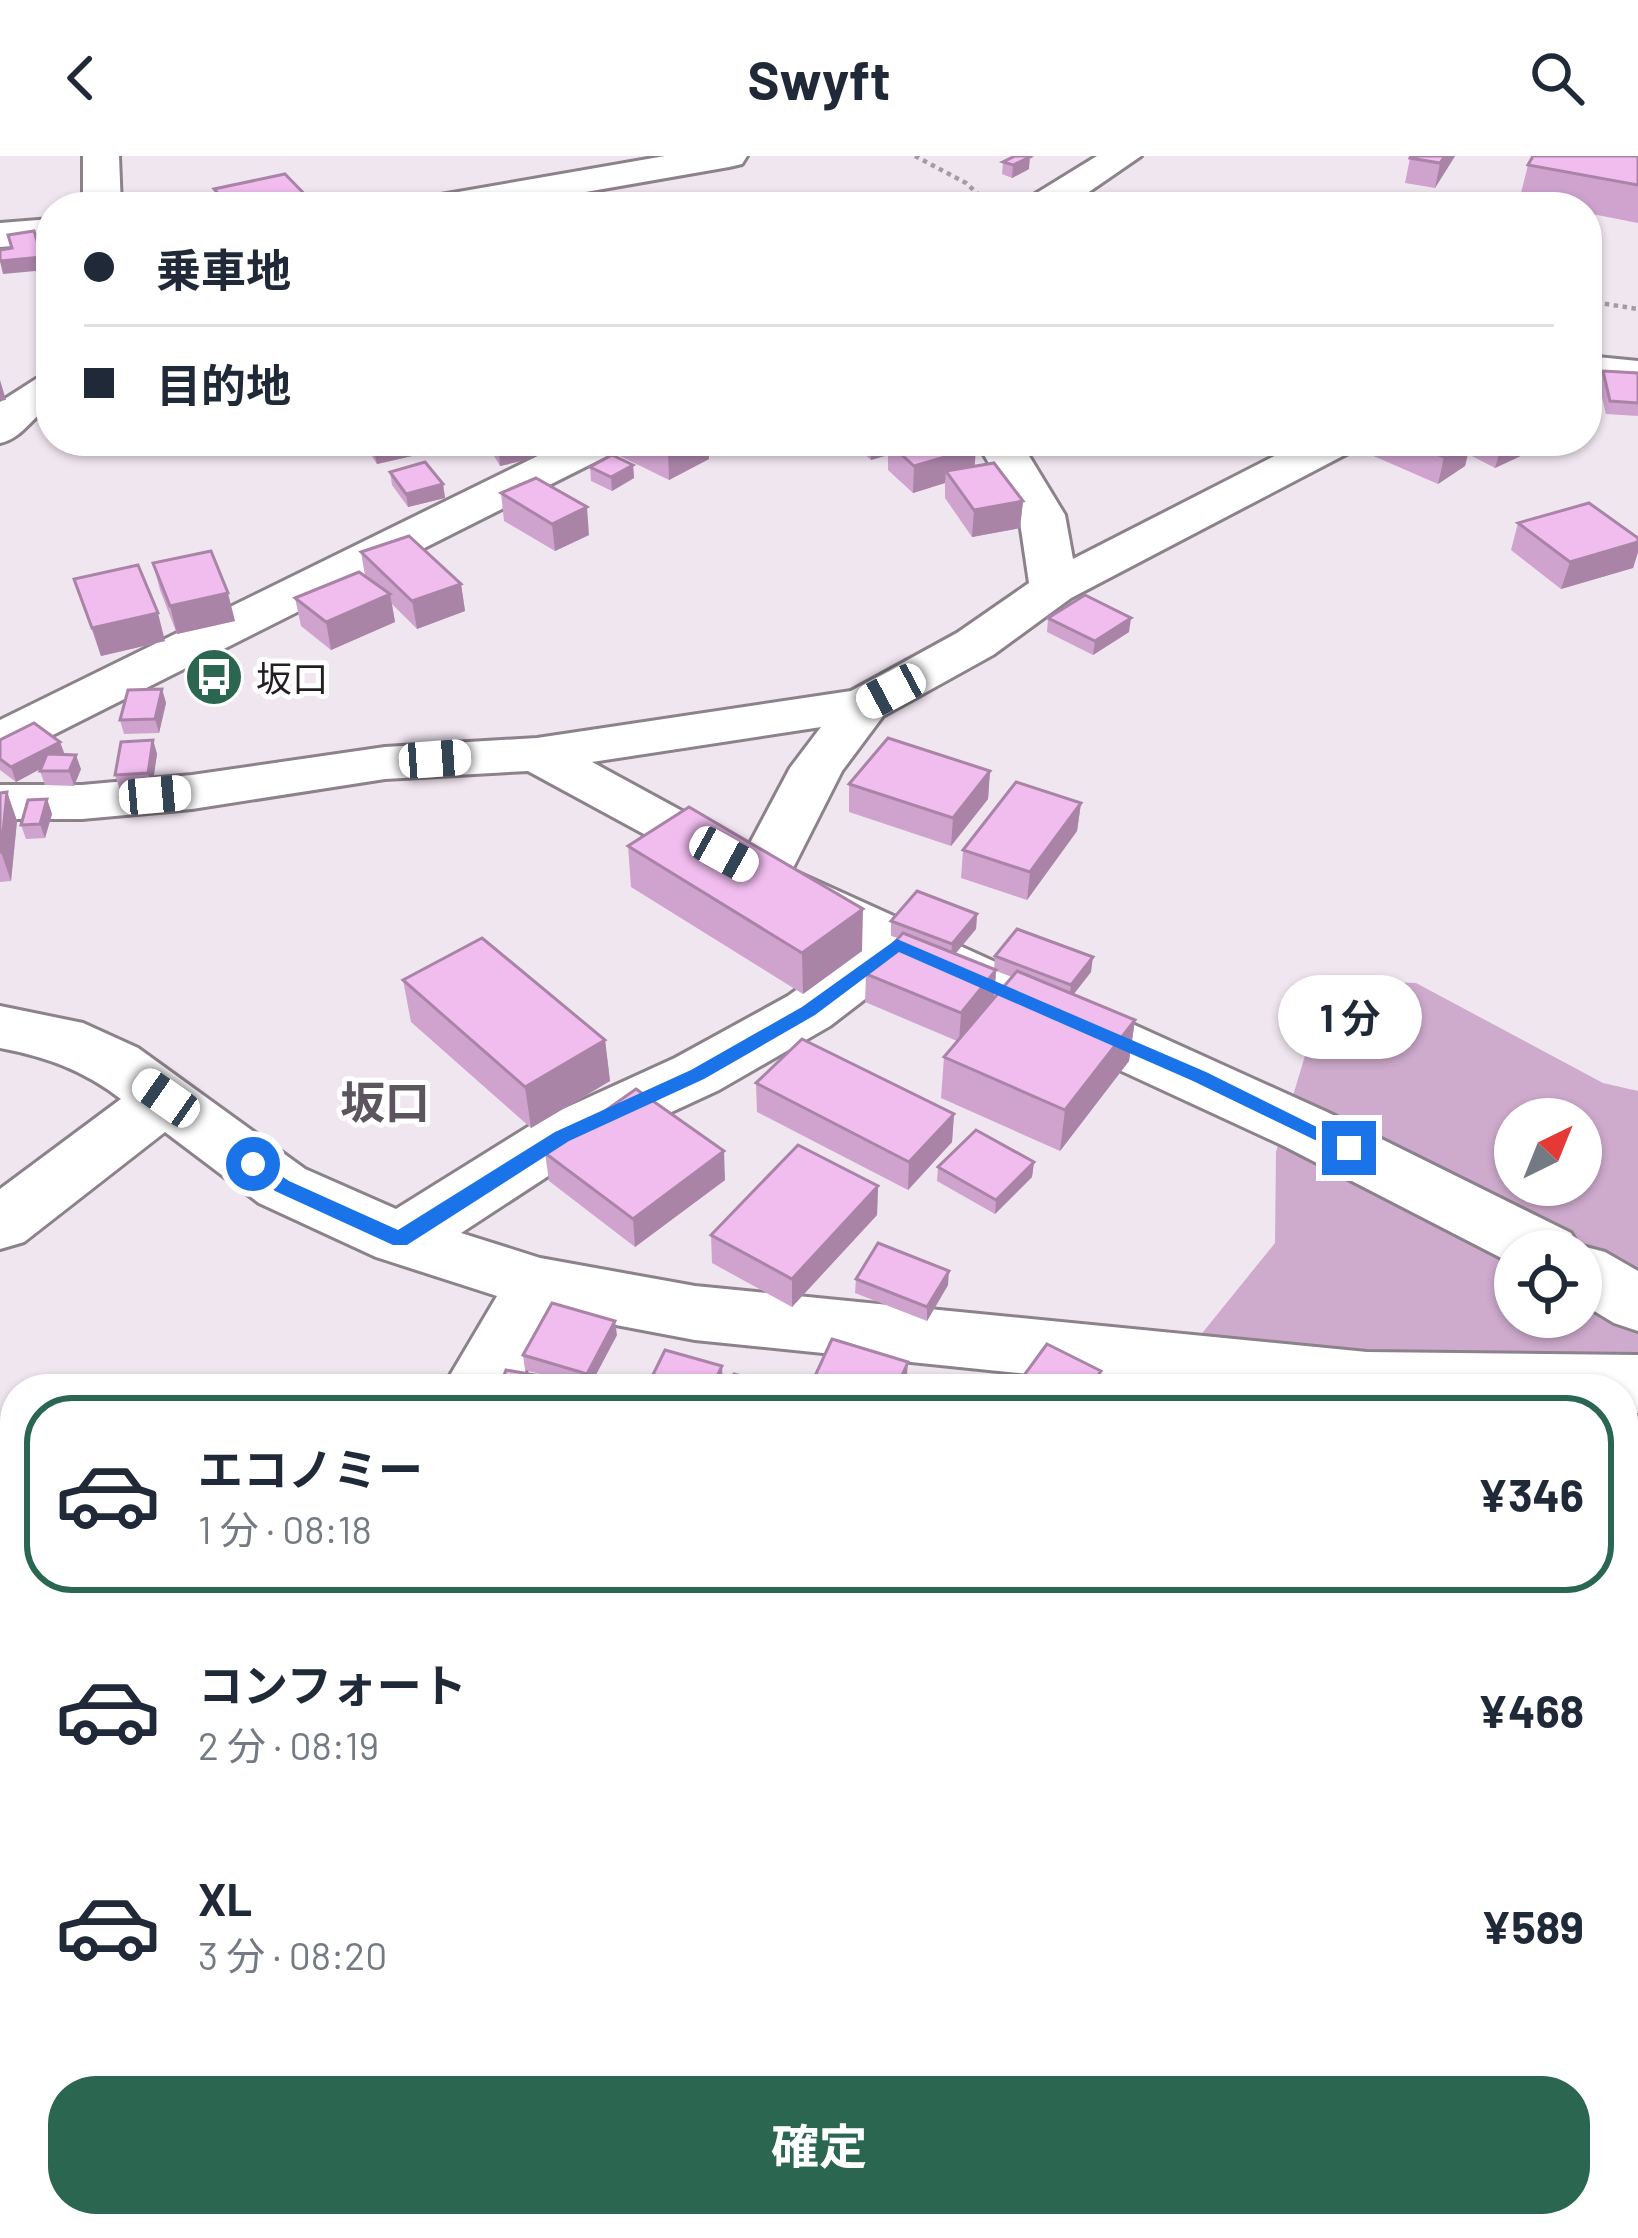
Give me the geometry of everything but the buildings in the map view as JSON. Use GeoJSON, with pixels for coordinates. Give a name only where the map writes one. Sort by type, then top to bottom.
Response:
{"type":"FeatureCollection","features":[{"type":"Feature","properties":{"kind":"street"},"geometry":{"type":"LineString","coordinates":[[100,156],[101,192]]}},
{"type":"Feature","properties":{"kind":"street"},"geometry":{"type":"LineString","coordinates":[[521,192],[729,156]]}},
{"type":"Feature","properties":{"kind":"street"},"geometry":{"type":"LineString","coordinates":[[1064,192],[1123,156]]}},
{"type":"Feature","properties":{"kind":"street"},"geometry":{"type":"LineString","coordinates":[[0,235],[36,232]]}},
{"type":"Feature","properties":{"kind":"street"},"geometry":{"type":"LineString","coordinates":[[1602,370],[1638,374]]}},
{"type":"Feature","properties":{"kind":"street"},"geometry":{"type":"LineString","coordinates":[[0,741],[574,456]]}},
{"type":"Feature","properties":{"kind":"street"},"geometry":{"type":"LineString","coordinates":[[1007,456],[1042,515],[1054,588]]}},
{"type":"Feature","properties":{"kind":"street"},"geometry":{"type":"LineString","coordinates":[[0,802],[82,802],[192,792],[385,763],[537,754],[865,705],[975,644],[1054,588],[1309,456]]}},
{"type":"Feature","properties":{"kind":"street"},"geometry":{"type":"LineString","coordinates":[[761,875],[817,767],[865,705]]}},
{"type":"Feature","properties":{"kind":"street"},"geometry":{"type":"LineString","coordinates":[[537,754],[897,945],[1199,1076],[1508,1230]]}},
{"type":"Feature","properties":{"kind":"street"},"geometry":{"type":"LineString","coordinates":[[400,1239],[562,1136],[698,1074],[809,1011],[897,945]]}},
{"type":"Feature","properties":{"kind":"street"},"geometry":{"type":"LineString","coordinates":[[0,1027],[61,1039],[116,1063],[282,1186],[400,1239],[540,1284],[695,1313],[1184,1374]]}},
{"type":"Feature","properties":{"kind":"street"},"geometry":{"type":"LineString","coordinates":[[0,1224],[166,1098]]}},
{"type":"Feature","properties":{"kind":"street"},"geometry":{"type":"LineString","coordinates":[[1602,1283],[1638,1304]]}},
{"type":"Feature","properties":{"kind":"street"},"geometry":{"type":"LineString","coordinates":[[487,1374],[540,1284]]}},
{"type":"Feature","properties":{"kind":"path"},"geometry":{"type":"LineString","coordinates":[[915,156],[976,192]]}},
{"type":"Feature","properties":{"kind":"path"},"geometry":{"type":"LineString","coordinates":[[1602,304],[1638,309]]}},
{"type":"Feature","properties":{"kind":"shaded area"},"geometry":{"type":"Polygon","coordinates":[[[1357,981],[1416,983],[1603,1083],[1638,1091],[1638,1374],[1169,1374],[1275,1243],[1276,1152],[1320,1006],[1357,981]]]}},
{"type":"Feature","properties":{"kind":"place","name":"坂口"},"geometry":{"type":"Point","coordinates":[214,677]}},
{"type":"Feature","properties":{"kind":"district","name":"坂口"},"geometry":{"type":"Point","coordinates":[385,1101]}},
{"type":"Feature","properties":{"kind":"route"},"geometry":{"type":"LineString","coordinates":[[253,1164],[282,1186],[400,1239],[562,1136],[698,1074],[809,1011],[897,945],[1199,1076],[1349,1148]]}}]}
